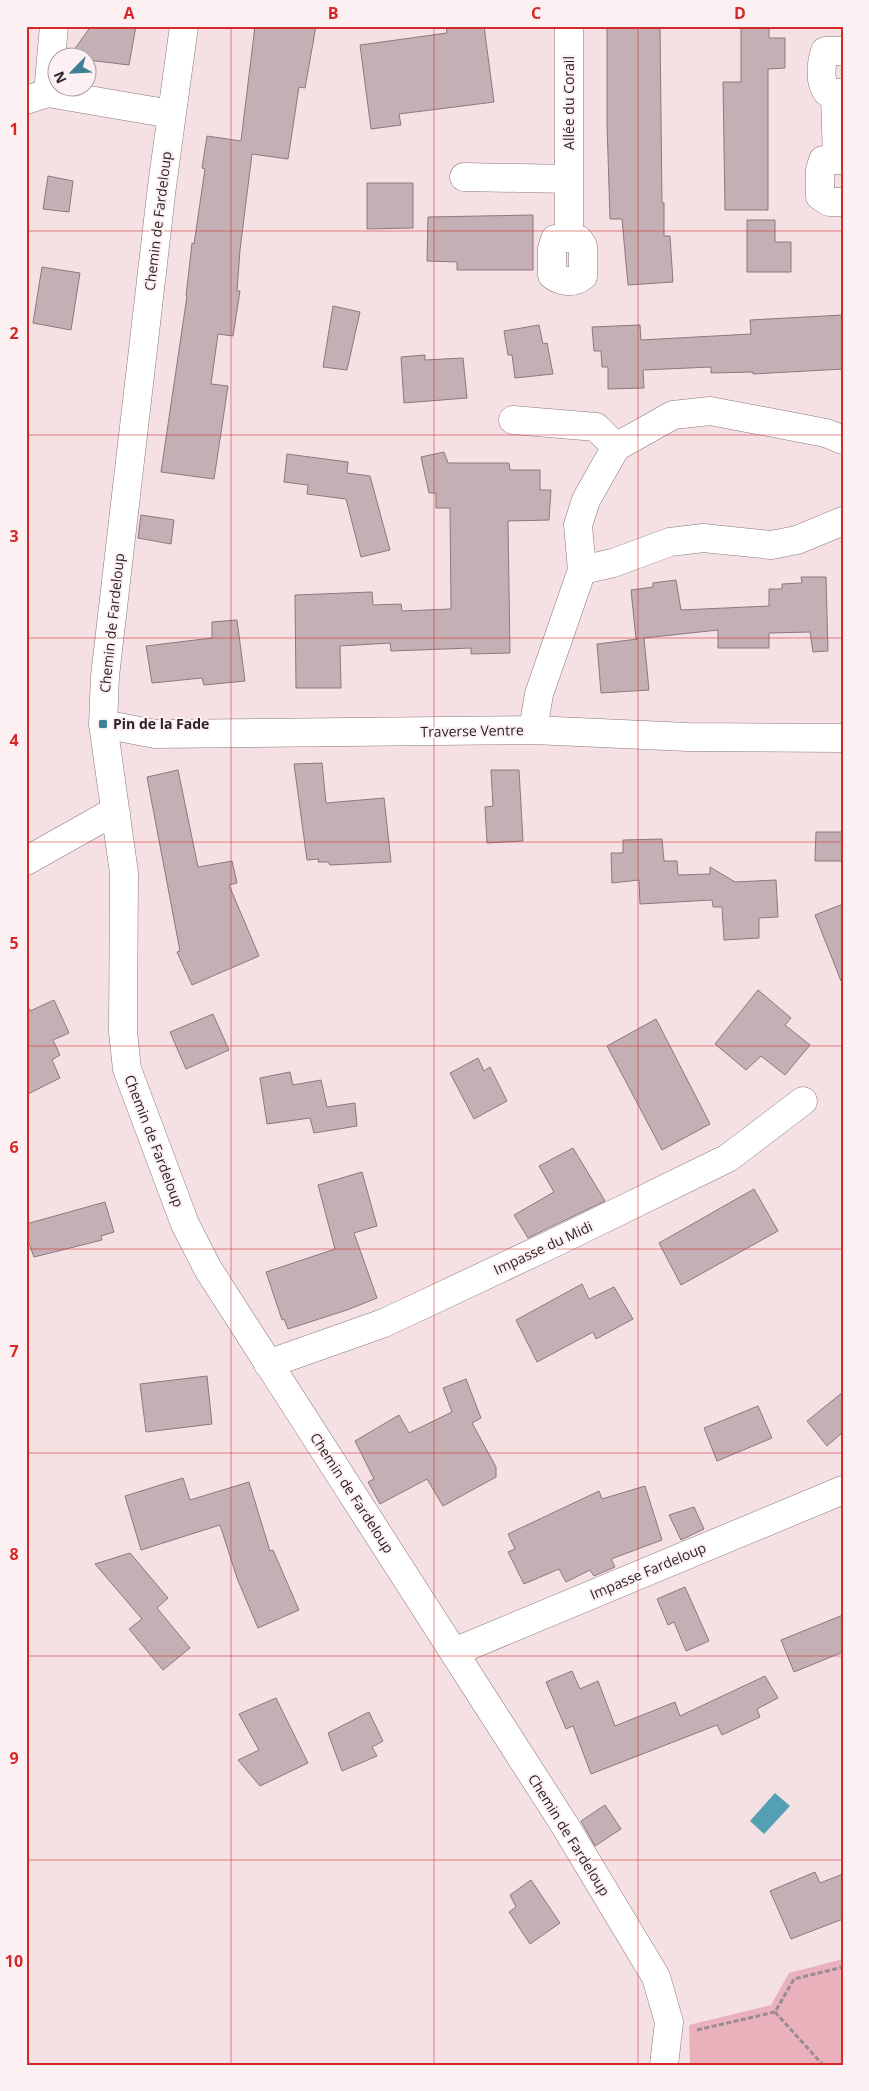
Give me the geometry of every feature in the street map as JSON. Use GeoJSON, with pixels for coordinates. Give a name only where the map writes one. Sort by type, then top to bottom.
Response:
{"type":"FeatureCollection","features":[{"type":"Feature","properties":{"kind":"street"},"geometry":{"type":"LineString","coordinates":[[54,26],[37,97],[171,114]]}},
{"type":"Feature","properties":{"kind":"street","name":"Chemin de Fardeloup"},"geometry":{"type":"LineString","coordinates":[[184,26],[171,114],[106,666],[103,724],[124,873],[123,1032],[127,1069],[185,1224],[208,1269],[564,1824],[656,1977],[669,2022],[664,2065]]}},
{"type":"Feature","properties":{"kind":"street","name":"Allée du Corail"},"geometry":{"type":"LineString","coordinates":[[569,26],[569,238]]}},
{"type":"Feature","properties":{"kind":"street"},"geometry":{"type":"LineString","coordinates":[[838,42],[825,51],[822,60],[822,87],[827,92],[839,93],[840,160],[823,160],[820,170],[820,196],[829,202],[843,202]]}},
{"type":"Feature","properties":{"kind":"street"},"geometry":{"type":"LineString","coordinates":[[464,177],[568,179]]}},
{"type":"Feature","properties":{"kind":"street"},"geometry":{"type":"LineString","coordinates":[[533,730],[539,694],[582,570],[578,525],[586,500],[616,447],[673,415],[710,411],[826,433],[843,440]]}},
{"type":"Feature","properties":{"kind":"street"},"geometry":{"type":"LineString","coordinates":[[513,420],[596,427],[616,447]]}},
{"type":"Feature","properties":{"kind":"street"},"geometry":{"type":"LineString","coordinates":[[582,570],[613,563],[670,542],[703,538],[771,545],[797,540],[843,521]]}},
{"type":"Feature","properties":{"kind":"street","name":"Traverse Ventre"},"geometry":{"type":"LineString","coordinates":[[103,724],[155,734],[533,730],[688,737],[843,738]]}},
{"type":"Feature","properties":{"kind":"street"},"geometry":{"type":"LineString","coordinates":[[26,861],[106,816],[116,813]]}},
{"type":"Feature","properties":{"kind":"street","name":"Impasse du Midi"},"geometry":{"type":"LineString","coordinates":[[268,1364],[384,1322],[554,1244],[728,1158],[803,1101]]}},
{"type":"Feature","properties":{"kind":"street","name":"Impasse Fardeloup"},"geometry":{"type":"LineString","coordinates":[[454,1652],[843,1490]]}},
{"type":"Feature","properties":{"kind":"path"},"geometry":{"type":"LineString","coordinates":[[667,2037],[775,2012],[794,1979],[843,1967]]}},
{"type":"Feature","properties":{"kind":"path"},"geometry":{"type":"LineString","coordinates":[[775,2012],[823,2065]]}},
{"type":"Feature","properties":{"kind":"shaded area"},"geometry":{"type":"Polygon","coordinates":[[[843,1959],[843,2065],[690,2065],[689,2025],[771,2005],[789,1973],[843,1959]]]}},
{"type":"Feature","properties":{"kind":"water"},"geometry":{"type":"Polygon","coordinates":[[[775,1793],[790,1806],[764,1834],[750,1821],[775,1793]]]}},
{"type":"Feature","properties":{"kind":"building"},"geometry":{"type":"Polygon","coordinates":[[[91,26],[136,26],[129,65],[98,61],[98,48],[75,48],[91,26]]]}},
{"type":"Feature","properties":{"kind":"building"},"geometry":{"type":"Polygon","coordinates":[[[255,26],[316,26],[305,88],[299,87],[288,159],[252,154],[240,250],[237,291],[240,291],[233,336],[218,334],[211,384],[228,386],[214,479],[161,472],[187,296],[192,243],[194,244],[205,169],[202,168],[207,136],[241,141],[255,26]]]}},
{"type":"Feature","properties":{"kind":"building"},"geometry":{"type":"Polygon","coordinates":[[[446,26],[484,26],[494,102],[399,114],[401,125],[371,129],[360,45],[447,33],[446,26]]]}},
{"type":"Feature","properties":{"kind":"building"},"geometry":{"type":"Polygon","coordinates":[[[607,26],[660,26],[662,203],[664,203],[664,236],[670,236],[673,282],[628,285],[622,219],[610,219],[607,123],[607,26]]]}},
{"type":"Feature","properties":{"kind":"building"},"geometry":{"type":"Polygon","coordinates":[[[741,26],[769,26],[769,38],[785,38],[785,68],[768,69],[768,210],[725,210],[723,82],[741,82],[741,26]]]}},
{"type":"Feature","properties":{"kind":"building"},"geometry":{"type":"Polygon","coordinates":[[[48,176],[73,181],[69,212],[43,209],[48,176]]]}},
{"type":"Feature","properties":{"kind":"building"},"geometry":{"type":"Polygon","coordinates":[[[367,183],[413,183],[413,228],[367,229],[367,183]]]}},
{"type":"Feature","properties":{"kind":"building"},"geometry":{"type":"Polygon","coordinates":[[[533,215],[533,270],[457,270],[457,262],[427,261],[428,217],[533,215]]]}},
{"type":"Feature","properties":{"kind":"building"},"geometry":{"type":"Polygon","coordinates":[[[747,220],[775,220],[775,242],[791,242],[791,272],[747,272],[747,220]]]}},
{"type":"Feature","properties":{"kind":"building"},"geometry":{"type":"Polygon","coordinates":[[[42,267],[80,273],[71,330],[33,323],[42,267]]]}},
{"type":"Feature","properties":{"kind":"building"},"geometry":{"type":"Polygon","coordinates":[[[333,306],[360,312],[347,370],[323,367],[333,306]]]}},
{"type":"Feature","properties":{"kind":"building"},"geometry":{"type":"Polygon","coordinates":[[[843,315],[843,369],[753,374],[753,372],[711,373],[711,367],[643,370],[644,388],[608,389],[608,367],[602,367],[601,351],[594,351],[592,327],[640,325],[641,340],[751,334],[750,320],[843,315]]]}},
{"type":"Feature","properties":{"kind":"building"},"geometry":{"type":"Polygon","coordinates":[[[539,325],[543,344],[547,343],[553,374],[515,378],[512,355],[508,355],[504,331],[539,325]]]}},
{"type":"Feature","properties":{"kind":"building"},"geometry":{"type":"Polygon","coordinates":[[[425,355],[425,360],[463,358],[467,398],[404,403],[401,357],[425,355]]]}},
{"type":"Feature","properties":{"kind":"building"},"geometry":{"type":"Polygon","coordinates":[[[444,452],[448,463],[509,463],[510,470],[540,470],[540,490],[551,490],[549,520],[508,521],[510,653],[471,654],[471,648],[391,651],[390,643],[340,646],[341,688],[296,688],[295,595],[372,592],[373,605],[401,604],[402,611],[451,609],[450,508],[436,508],[436,493],[429,493],[421,457],[444,452]]]}},
{"type":"Feature","properties":{"kind":"building"},"geometry":{"type":"Polygon","coordinates":[[[287,454],[348,462],[347,473],[370,476],[390,550],[361,557],[346,499],[307,494],[308,485],[284,482],[287,454]]]}},
{"type":"Feature","properties":{"kind":"building"},"geometry":{"type":"Polygon","coordinates":[[[141,515],[174,520],[171,544],[138,538],[141,515]]]}},
{"type":"Feature","properties":{"kind":"building"},"geometry":{"type":"Polygon","coordinates":[[[801,577],[826,577],[828,651],[813,652],[810,632],[769,633],[769,648],[718,648],[718,630],[644,638],[649,690],[601,693],[597,644],[638,639],[636,639],[631,590],[653,587],[653,583],[676,580],[681,610],[769,606],[769,589],[782,589],[782,584],[802,583],[801,577]]]}},
{"type":"Feature","properties":{"kind":"building"},"geometry":{"type":"Polygon","coordinates":[[[237,620],[245,681],[204,685],[202,678],[152,683],[146,646],[212,638],[212,622],[237,620]]]}},
{"type":"Feature","properties":{"kind":"building"},"geometry":{"type":"Polygon","coordinates":[[[322,763],[326,803],[384,798],[391,862],[330,865],[328,862],[318,862],[319,859],[307,860],[294,764],[322,763]]]}},
{"type":"Feature","properties":{"kind":"building"},"geometry":{"type":"Polygon","coordinates":[[[178,770],[198,867],[232,861],[237,883],[229,885],[259,956],[192,985],[177,952],[180,951],[147,777],[178,770]]]}},
{"type":"Feature","properties":{"kind":"building"},"geometry":{"type":"Polygon","coordinates":[[[491,770],[519,770],[523,841],[487,843],[485,807],[493,806],[491,770]]]}},
{"type":"Feature","properties":{"kind":"building"},"geometry":{"type":"Polygon","coordinates":[[[816,832],[843,832],[843,861],[815,861],[816,832]]]}},
{"type":"Feature","properties":{"kind":"building"},"geometry":{"type":"Polygon","coordinates":[[[662,839],[664,861],[677,861],[678,875],[710,874],[710,867],[735,882],[776,880],[778,917],[759,918],[759,938],[724,940],[722,907],[713,907],[712,900],[640,904],[639,880],[612,883],[611,853],[623,853],[623,840],[662,839]]]}},
{"type":"Feature","properties":{"kind":"building"},"geometry":{"type":"Polygon","coordinates":[[[843,904],[843,981],[841,981],[815,915],[843,904]]]}},
{"type":"Feature","properties":{"kind":"building"},"geometry":{"type":"Polygon","coordinates":[[[758,990],[791,1018],[785,1025],[810,1045],[785,1075],[761,1056],[746,1070],[715,1044],[758,990]]]}},
{"type":"Feature","properties":{"kind":"building"},"geometry":{"type":"Polygon","coordinates":[[[54,1000],[69,1033],[53,1040],[60,1055],[52,1060],[60,1078],[26,1095],[26,1002],[30,1011],[54,1000]]]}},
{"type":"Feature","properties":{"kind":"building"},"geometry":{"type":"Polygon","coordinates":[[[213,1014],[229,1050],[186,1069],[170,1032],[213,1014]]]}},
{"type":"Feature","properties":{"kind":"building"},"geometry":{"type":"Polygon","coordinates":[[[656,1019],[710,1124],[662,1150],[607,1046],[656,1019]]]}},
{"type":"Feature","properties":{"kind":"building"},"geometry":{"type":"Polygon","coordinates":[[[478,1058],[484,1071],[490,1067],[507,1101],[474,1119],[450,1073],[478,1058]]]}},
{"type":"Feature","properties":{"kind":"building"},"geometry":{"type":"Polygon","coordinates":[[[290,1072],[293,1085],[321,1080],[327,1107],[355,1103],[357,1126],[314,1133],[310,1118],[267,1124],[260,1078],[290,1072]]]}},
{"type":"Feature","properties":{"kind":"building"},"geometry":{"type":"Polygon","coordinates":[[[573,1148],[605,1201],[528,1238],[514,1215],[554,1192],[539,1166],[573,1148]]]}},
{"type":"Feature","properties":{"kind":"building"},"geometry":{"type":"Polygon","coordinates":[[[362,1172],[377,1226],[354,1233],[377,1298],[288,1329],[284,1319],[282,1320],[266,1272],[335,1249],[318,1185],[362,1172]]]}},
{"type":"Feature","properties":{"kind":"building"},"geometry":{"type":"Polygon","coordinates":[[[754,1189],[778,1231],[681,1285],[659,1243],[754,1189]]]}},
{"type":"Feature","properties":{"kind":"building"},"geometry":{"type":"Polygon","coordinates":[[[105,1202],[114,1232],[101,1236],[102,1240],[34,1257],[27,1238],[26,1224],[105,1202]]]}},
{"type":"Feature","properties":{"kind":"building"},"geometry":{"type":"Polygon","coordinates":[[[582,1284],[589,1299],[614,1287],[633,1319],[596,1339],[593,1332],[537,1362],[516,1320],[582,1284]]]}},
{"type":"Feature","properties":{"kind":"building"},"geometry":{"type":"Polygon","coordinates":[[[207,1376],[212,1424],[146,1432],[140,1384],[207,1376]]]}},
{"type":"Feature","properties":{"kind":"building"},"geometry":{"type":"Polygon","coordinates":[[[466,1379],[481,1418],[472,1423],[496,1467],[496,1477],[443,1506],[427,1479],[380,1504],[368,1482],[374,1479],[355,1441],[399,1415],[409,1433],[452,1412],[443,1388],[466,1379]]]}},
{"type":"Feature","properties":{"kind":"building"},"geometry":{"type":"Polygon","coordinates":[[[843,1392],[843,1432],[827,1446],[807,1421],[843,1392]]]}},
{"type":"Feature","properties":{"kind":"building"},"geometry":{"type":"Polygon","coordinates":[[[758,1406],[772,1438],[717,1461],[704,1428],[758,1406]]]}},
{"type":"Feature","properties":{"kind":"building"},"geometry":{"type":"Polygon","coordinates":[[[183,1478],[190,1500],[249,1482],[270,1551],[273,1550],[299,1610],[258,1628],[237,1578],[220,1525],[141,1550],[125,1496],[183,1478]]]}},
{"type":"Feature","properties":{"kind":"building"},"geometry":{"type":"Polygon","coordinates":[[[645,1486],[662,1540],[611,1559],[615,1567],[594,1576],[590,1570],[566,1582],[559,1569],[524,1584],[508,1552],[515,1549],[508,1534],[599,1491],[602,1499],[645,1486]]]}},
{"type":"Feature","properties":{"kind":"building"},"geometry":{"type":"Polygon","coordinates":[[[694,1507],[704,1529],[681,1540],[669,1515],[694,1507]]]}},
{"type":"Feature","properties":{"kind":"building"},"geometry":{"type":"Polygon","coordinates":[[[130,1553],[168,1598],[157,1608],[190,1648],[163,1670],[129,1629],[142,1619],[95,1564],[130,1553]]]}},
{"type":"Feature","properties":{"kind":"building"},"geometry":{"type":"Polygon","coordinates":[[[685,1587],[709,1641],[686,1651],[674,1622],[668,1625],[657,1599],[685,1587]]]}},
{"type":"Feature","properties":{"kind":"building"},"geometry":{"type":"Polygon","coordinates":[[[843,1615],[843,1652],[794,1672],[781,1640],[843,1615]]]}},
{"type":"Feature","properties":{"kind":"building"},"geometry":{"type":"Polygon","coordinates":[[[572,1671],[580,1689],[598,1681],[615,1726],[675,1702],[680,1716],[765,1676],[778,1698],[757,1709],[760,1717],[722,1735],[717,1725],[591,1774],[573,1726],[566,1729],[546,1682],[572,1671]]]}},
{"type":"Feature","properties":{"kind":"building"},"geometry":{"type":"Polygon","coordinates":[[[276,1698],[308,1763],[260,1786],[238,1760],[259,1750],[239,1714],[276,1698]]]}},
{"type":"Feature","properties":{"kind":"building"},"geometry":{"type":"Polygon","coordinates":[[[369,1712],[383,1741],[372,1747],[377,1756],[342,1771],[328,1733],[369,1712]]]}},
{"type":"Feature","properties":{"kind":"building"},"geometry":{"type":"Polygon","coordinates":[[[605,1805],[621,1829],[595,1846],[581,1821],[605,1805]]]}},
{"type":"Feature","properties":{"kind":"building"},"geometry":{"type":"Polygon","coordinates":[[[815,1872],[820,1883],[843,1874],[843,1919],[791,1939],[770,1891],[815,1872]]]}},
{"type":"Feature","properties":{"kind":"building"},"geometry":{"type":"Polygon","coordinates":[[[531,1880],[560,1923],[530,1944],[509,1912],[516,1907],[510,1895],[531,1880]]]}},
{"type":"Feature","properties":{"kind":"place","name":"Pin de la Fade"},"geometry":{"type":"Point","coordinates":[103,724]}}]}
